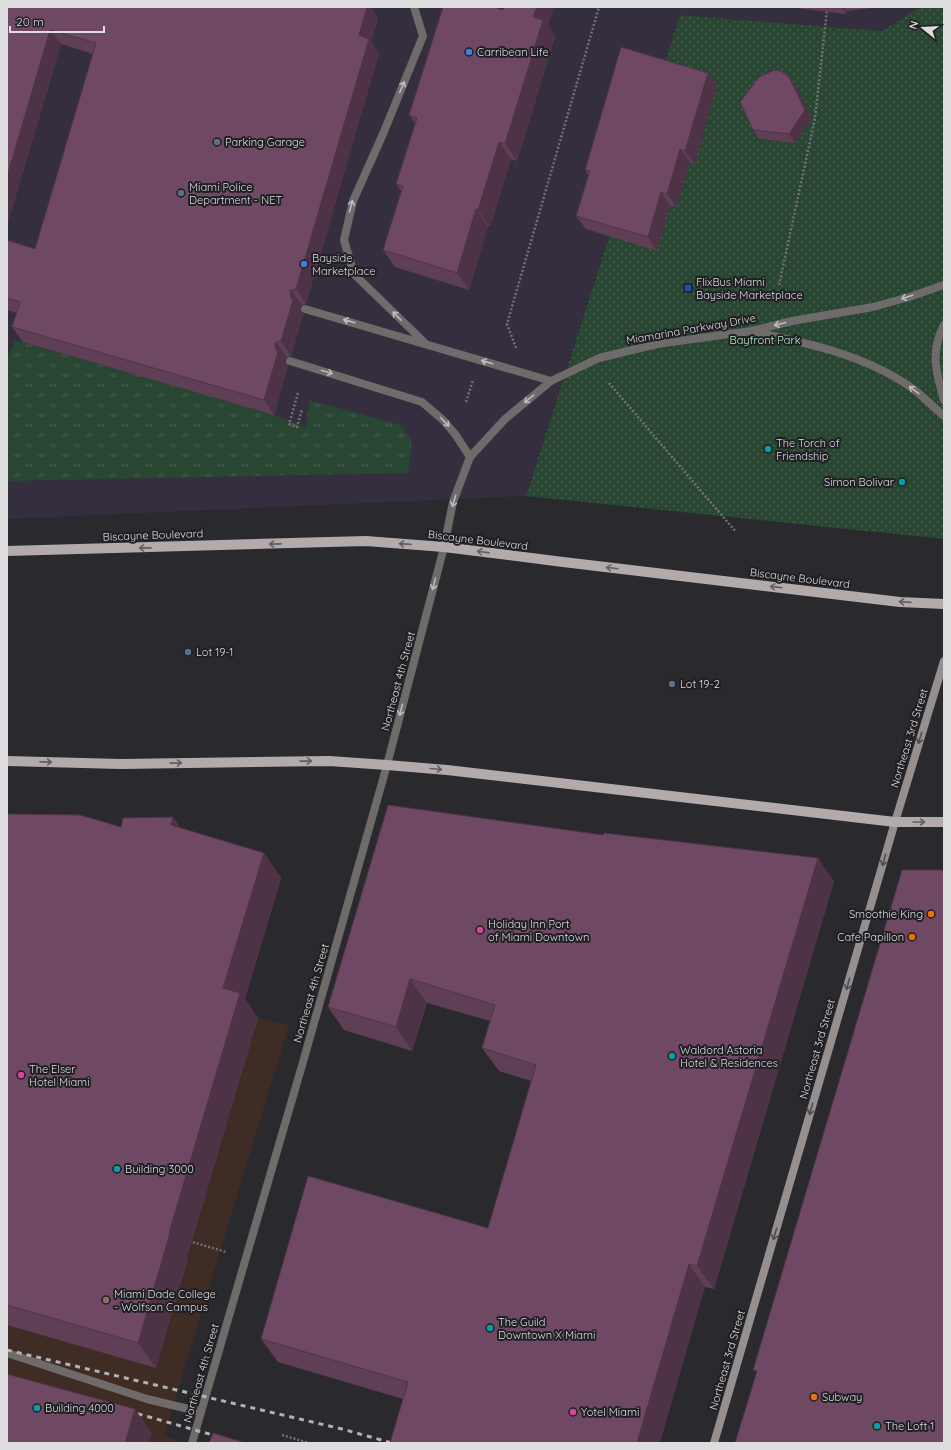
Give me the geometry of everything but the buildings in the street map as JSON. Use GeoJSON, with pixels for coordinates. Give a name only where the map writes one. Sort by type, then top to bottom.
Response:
{"type":"FeatureCollection","features":[{"type":"Feature","properties":{"kind":"main road","name":"Biscayne Boulevard"},"geometry":{"type":"LineString","coordinates":[[7,551],[366,541],[444,547],[900,602],[944,604]]}},
{"type":"Feature","properties":{"kind":"main road"},"geometry":{"type":"LineString","coordinates":[[7,761],[121,764],[329,761],[447,770],[895,822],[944,822]]}},
{"type":"Feature","properties":{"kind":"street"},"geometry":{"type":"LineString","coordinates":[[414,7],[423,36],[383,134],[353,201],[344,240],[354,274],[424,344]]}},
{"type":"Feature","properties":{"kind":"street","name":"Miamarina Parkway Drive"},"geometry":{"type":"LineString","coordinates":[[444,547],[453,502],[470,457],[504,419],[551,381],[599,358],[656,344],[751,331],[792,321],[873,307],[944,285]]}},
{"type":"Feature","properties":{"kind":"street"},"geometry":{"type":"LineString","coordinates":[[305,309],[551,381]]}},
{"type":"Feature","properties":{"kind":"street"},"geometry":{"type":"LineString","coordinates":[[944,325],[936,346],[935,362],[944,400]]}},
{"type":"Feature","properties":{"kind":"street"},"geometry":{"type":"LineString","coordinates":[[751,331],[816,345],[858,360],[884,372],[912,388],[944,416]]}},
{"type":"Feature","properties":{"kind":"street"},"geometry":{"type":"LineString","coordinates":[[290,361],[422,402],[443,420],[455,434],[470,457]]}},
{"type":"Feature","properties":{"kind":"street","name":"Northeast 4th Street"},"geometry":{"type":"LineString","coordinates":[[192,1443],[301,1070],[387,765],[444,547]]}},
{"type":"Feature","properties":{"kind":"street","name":"Northeast 3rd Street"},"geometry":{"type":"LineString","coordinates":[[714,1443],[895,822],[944,661]]}},
{"type":"Feature","properties":{"kind":"street"},"geometry":{"type":"LineString","coordinates":[[7,1352],[147,1399],[201,1412]]}},
{"type":"Feature","properties":{"kind":"path"},"geometry":{"type":"LineString","coordinates":[[516,348],[507,324],[598,7]]}},
{"type":"Feature","properties":{"kind":"path"},"geometry":{"type":"LineString","coordinates":[[779,285],[815,118],[827,10]]}},
{"type":"Feature","properties":{"kind":"path"},"geometry":{"type":"LineString","coordinates":[[466,402],[475,374]]}},
{"type":"Feature","properties":{"kind":"path"},"geometry":{"type":"LineString","coordinates":[[609,384],[736,532]]}},
{"type":"Feature","properties":{"kind":"path"},"geometry":{"type":"LineString","coordinates":[[298,393],[289,424],[297,427],[302,409]]}},
{"type":"Feature","properties":{"kind":"path"},"geometry":{"type":"LineString","coordinates":[[186,1240],[245,1258]]}},
{"type":"Feature","properties":{"kind":"path"},"geometry":{"type":"LineString","coordinates":[[282,1435],[309,1443]]}},
{"type":"Feature","properties":{"kind":"shaded area","name":"Bayside Marketplace"},"geometry":{"type":"Polygon","coordinates":[[[7,7],[920,7],[882,31],[680,15],[526,496],[7,519],[7,7]]]}},
{"type":"Feature","properties":{"kind":"shaded area","name":"Miami Dade College - Wolfson Campus"},"geometry":{"type":"Polygon","coordinates":[[[258,1018],[289,1025],[164,1436],[185,1443],[7,1443],[7,1164],[258,1018]]]}},
{"type":"Feature","properties":{"kind":"green space","name":"Bayfront Park"},"geometry":{"type":"Polygon","coordinates":[[[920,7],[944,7],[944,539],[526,496],[680,15],[882,31],[920,7]]]}},
{"type":"Feature","properties":{"kind":"green space"},"geometry":{"type":"Polygon","coordinates":[[[15,340],[274,415],[306,427],[309,400],[401,425],[412,442],[408,473],[7,481],[7,356],[9,356],[15,340]]]}},
{"type":"Feature","properties":{"kind":"railway"},"geometry":{"type":"LineString","coordinates":[[7,1350],[342,1429],[392,1443]]}},
{"type":"Feature","properties":{"kind":"railway"},"geometry":{"type":"LineString","coordinates":[[128,1411],[241,1443]]}},
{"type":"Feature","properties":{"kind":"place","name":"Carribean Life"},"geometry":{"type":"Point","coordinates":[469,52]}},
{"type":"Feature","properties":{"kind":"place","name":"Parking Garage"},"geometry":{"type":"Point","coordinates":[217,142]}},
{"type":"Feature","properties":{"kind":"place","name":"Miami Police Department - NET"},"geometry":{"type":"Point","coordinates":[181,193]}},
{"type":"Feature","properties":{"kind":"place","name":"Bayside Marketplace"},"geometry":{"type":"Point","coordinates":[304,264]}},
{"type":"Feature","properties":{"kind":"place","name":"FlixBus Miami Bayside Marketplace"},"geometry":{"type":"Point","coordinates":[688,288]}},
{"type":"Feature","properties":{"kind":"place","name":"The Torch of Friendship"},"geometry":{"type":"Point","coordinates":[768,449]}},
{"type":"Feature","properties":{"kind":"place","name":"Simon Bolivar"},"geometry":{"type":"Point","coordinates":[902,482]}},
{"type":"Feature","properties":{"kind":"place","name":"Lot 19-1"},"geometry":{"type":"Point","coordinates":[188,652]}},
{"type":"Feature","properties":{"kind":"place","name":"Lot 19-2"},"geometry":{"type":"Point","coordinates":[672,684]}},
{"type":"Feature","properties":{"kind":"place","name":"Smoothie King"},"geometry":{"type":"Point","coordinates":[931,914]}},
{"type":"Feature","properties":{"kind":"place","name":"Holiday Inn Port of Miami Downtown"},"geometry":{"type":"Point","coordinates":[480,930]}},
{"type":"Feature","properties":{"kind":"place","name":"Cafe Papillon"},"geometry":{"type":"Point","coordinates":[912,937]}},
{"type":"Feature","properties":{"kind":"place","name":"Waldord Astoria Hotel & Residences"},"geometry":{"type":"Point","coordinates":[672,1056]}},
{"type":"Feature","properties":{"kind":"place","name":"The Elser Hotel Miami"},"geometry":{"type":"Point","coordinates":[21,1075]}},
{"type":"Feature","properties":{"kind":"place","name":"Building 3000"},"geometry":{"type":"Point","coordinates":[117,1169]}},
{"type":"Feature","properties":{"kind":"place","name":"Miami Dade College - Wolfson Campus"},"geometry":{"type":"Point","coordinates":[106,1300]}},
{"type":"Feature","properties":{"kind":"place","name":"The Guild Downtown X Miami"},"geometry":{"type":"Point","coordinates":[490,1328]}},
{"type":"Feature","properties":{"kind":"place","name":"Subway"},"geometry":{"type":"Point","coordinates":[814,1397]}},
{"type":"Feature","properties":{"kind":"place","name":"Building 4000"},"geometry":{"type":"Point","coordinates":[37,1408]}},
{"type":"Feature","properties":{"kind":"place","name":"Yotel Miami"},"geometry":{"type":"Point","coordinates":[573,1412]}},
{"type":"Feature","properties":{"kind":"place","name":"The Loft 1"},"geometry":{"type":"Point","coordinates":[877,1426]}}]}
